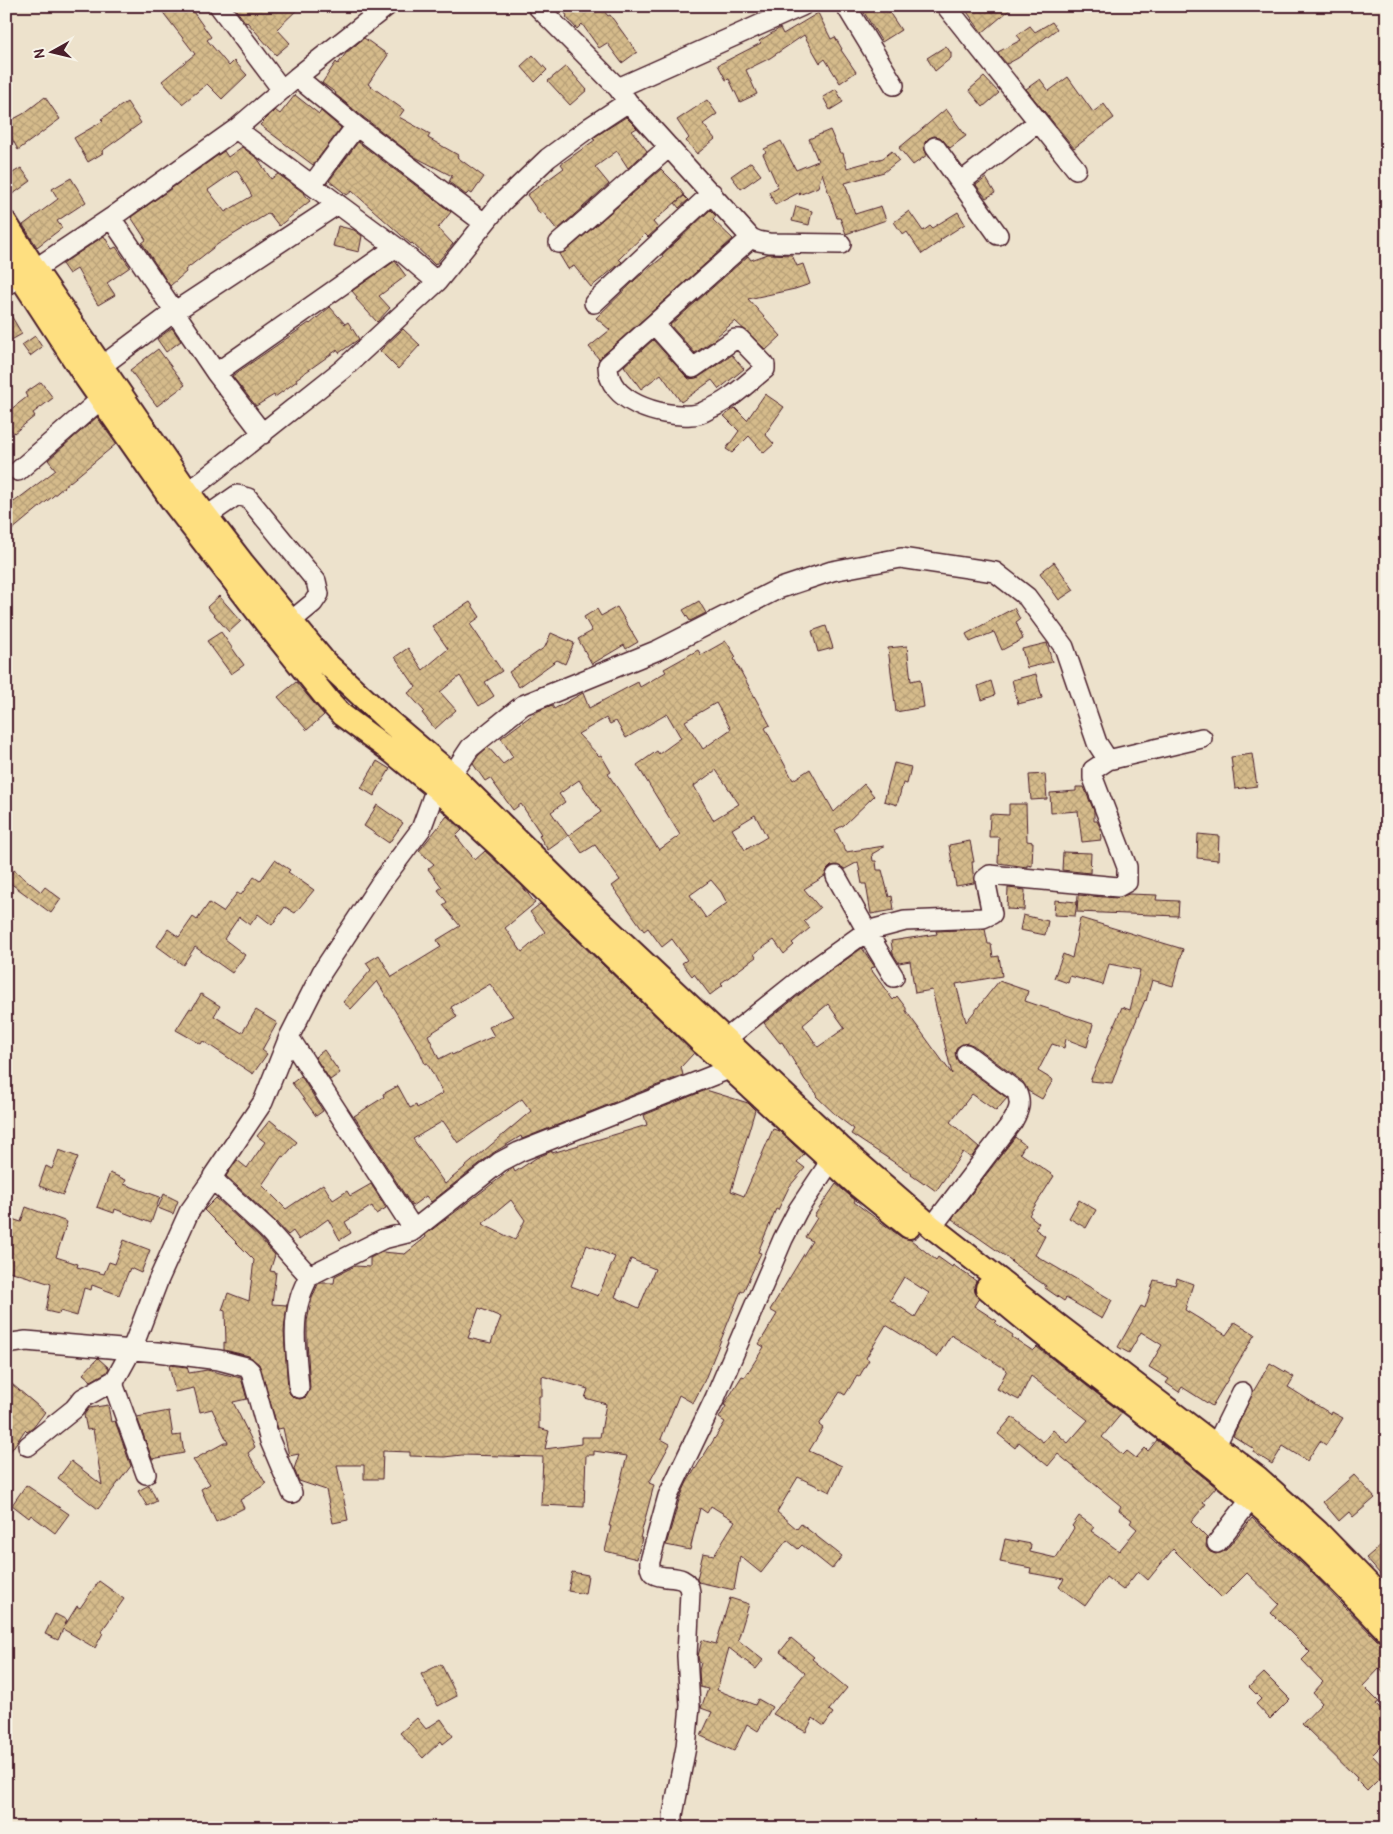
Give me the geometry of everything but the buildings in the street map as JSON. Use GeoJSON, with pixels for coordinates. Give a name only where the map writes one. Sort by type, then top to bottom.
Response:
{"type":"FeatureCollection","features":[{"type":"Feature","properties":{"kind":"main road"},"geometry":{"type":"LineString","coordinates":[[6,223],[20,277]]}},
{"type":"Feature","properties":{"kind":"main road"},"geometry":{"type":"LineString","coordinates":[[6,256],[20,277],[207,516],[279,618],[342,715],[392,752],[444,782],[580,902],[727,1038],[739,1065]]}},
{"type":"Feature","properties":{"kind":"main road"},"geometry":{"type":"LineString","coordinates":[[94,372],[101,399],[172,501],[279,618],[385,718],[444,782],[739,1065],[923,1239],[985,1286],[1034,1329],[1169,1422],[1216,1445],[1257,1477],[1304,1518],[1387,1603]]}},
{"type":"Feature","properties":{"kind":"main road"},"geometry":{"type":"LineString","coordinates":[[835,1154],[932,1226],[1169,1422],[1338,1579],[1387,1631]]}},
{"type":"Feature","properties":{"kind":"street"},"geometry":{"type":"LineString","coordinates":[[219,6],[282,90]]}},
{"type":"Feature","properties":{"kind":"street"},"geometry":{"type":"LineString","coordinates":[[20,277],[111,218],[236,129],[297,77],[387,6]]}},
{"type":"Feature","properties":{"kind":"street"},"geometry":{"type":"LineString","coordinates":[[537,6],[623,95],[751,238],[769,243],[841,244]]}},
{"type":"Feature","properties":{"kind":"street"},"geometry":{"type":"LineString","coordinates":[[188,492],[343,369],[436,282],[484,223],[515,189],[548,158],[590,127],[623,95],[802,6]]}},
{"type":"Feature","properties":{"kind":"street"},"geometry":{"type":"LineString","coordinates":[[846,6],[894,86]]}},
{"type":"Feature","properties":{"kind":"street"},"geometry":{"type":"LineString","coordinates":[[946,6],[1076,169]]}},
{"type":"Feature","properties":{"kind":"street"},"geometry":{"type":"LineString","coordinates":[[297,77],[356,126],[484,223]]}},
{"type":"Feature","properties":{"kind":"street"},"geometry":{"type":"LineString","coordinates":[[961,182],[1038,122]]}},
{"type":"Feature","properties":{"kind":"street"},"geometry":{"type":"LineString","coordinates":[[312,185],[356,126]]}},
{"type":"Feature","properties":{"kind":"street"},"geometry":{"type":"LineString","coordinates":[[236,129],[396,247],[436,282]]}},
{"type":"Feature","properties":{"kind":"street"},"geometry":{"type":"LineString","coordinates":[[559,243],[670,147]]}},
{"type":"Feature","properties":{"kind":"street"},"geometry":{"type":"LineString","coordinates":[[935,147],[998,235]]}},
{"type":"Feature","properties":{"kind":"street"},"geometry":{"type":"LineString","coordinates":[[594,303],[712,194]]}},
{"type":"Feature","properties":{"kind":"street"},"geometry":{"type":"LineString","coordinates":[[94,372],[174,312],[338,204]]}},
{"type":"Feature","properties":{"kind":"street"},"geometry":{"type":"LineString","coordinates":[[111,218],[216,374],[263,434]]}},
{"type":"Feature","properties":{"kind":"street"},"geometry":{"type":"LineString","coordinates":[[654,324],[693,368],[731,340],[740,339],[765,365],[765,369],[723,403],[692,415],[663,413],[637,405],[614,387],[608,375],[608,365],[654,324],[751,238]]}},
{"type":"Feature","properties":{"kind":"street"},"geometry":{"type":"LineString","coordinates":[[216,374],[396,247]]}},
{"type":"Feature","properties":{"kind":"street"},"geometry":{"type":"LineString","coordinates":[[18,471],[101,399]]}},
{"type":"Feature","properties":{"kind":"street"},"geometry":{"type":"LineString","coordinates":[[207,516],[237,495],[248,498],[316,581],[319,594],[313,603],[279,618]]}},
{"type":"Feature","properties":{"kind":"street"},"geometry":{"type":"LineString","coordinates":[[146,1474],[114,1386],[115,1380],[132,1349],[158,1281],[189,1212],[263,1102],[288,1037],[322,972],[380,884],[421,829],[444,782],[470,748],[523,705],[658,650],[778,589],[832,571],[901,558],[995,572],[1027,597],[1064,647],[1097,743],[1101,765],[1093,778],[1127,867],[1127,882],[1118,887],[990,875],[985,879],[992,914],[983,918],[905,921],[867,932],[807,974],[727,1038]]}},
{"type":"Feature","properties":{"kind":"street"},"geometry":{"type":"LineString","coordinates":[[1101,765],[1202,738]]}},
{"type":"Feature","properties":{"kind":"street"},"geometry":{"type":"LineString","coordinates":[[836,876],[894,977]]}},
{"type":"Feature","properties":{"kind":"street"},"geometry":{"type":"LineString","coordinates":[[288,1037],[414,1230]]}},
{"type":"Feature","properties":{"kind":"street"},"geometry":{"type":"LineString","coordinates":[[932,1226],[1013,1121],[1020,1104],[1016,1091],[966,1054]]}},
{"type":"Feature","properties":{"kind":"street"},"geometry":{"type":"LineString","coordinates":[[299,1388],[296,1341],[297,1313],[300,1298],[309,1276],[383,1239],[414,1230],[494,1166],[519,1152],[739,1065]]}},
{"type":"Feature","properties":{"kind":"street"},"geometry":{"type":"LineString","coordinates":[[673,1828],[689,1715],[687,1641],[690,1592],[688,1582],[658,1577],[654,1574],[651,1571],[650,1561],[668,1496],[715,1398],[783,1239],[798,1210],[835,1154]]}},
{"type":"Feature","properties":{"kind":"street"},"geometry":{"type":"LineString","coordinates":[[213,1178],[219,1186],[267,1228],[309,1276]]}},
{"type":"Feature","properties":{"kind":"street"},"geometry":{"type":"LineString","coordinates":[[6,1344],[26,1341],[132,1349],[219,1360],[246,1366],[251,1372],[270,1441],[292,1493]]}},
{"type":"Feature","properties":{"kind":"street"},"geometry":{"type":"LineString","coordinates":[[28,1446],[74,1409],[83,1398],[115,1380]]}},
{"type":"Feature","properties":{"kind":"street"},"geometry":{"type":"LineString","coordinates":[[1216,1445],[1242,1392]]}},
{"type":"Feature","properties":{"kind":"street"},"geometry":{"type":"LineString","coordinates":[[1217,1543],[1251,1499]]}}]}
